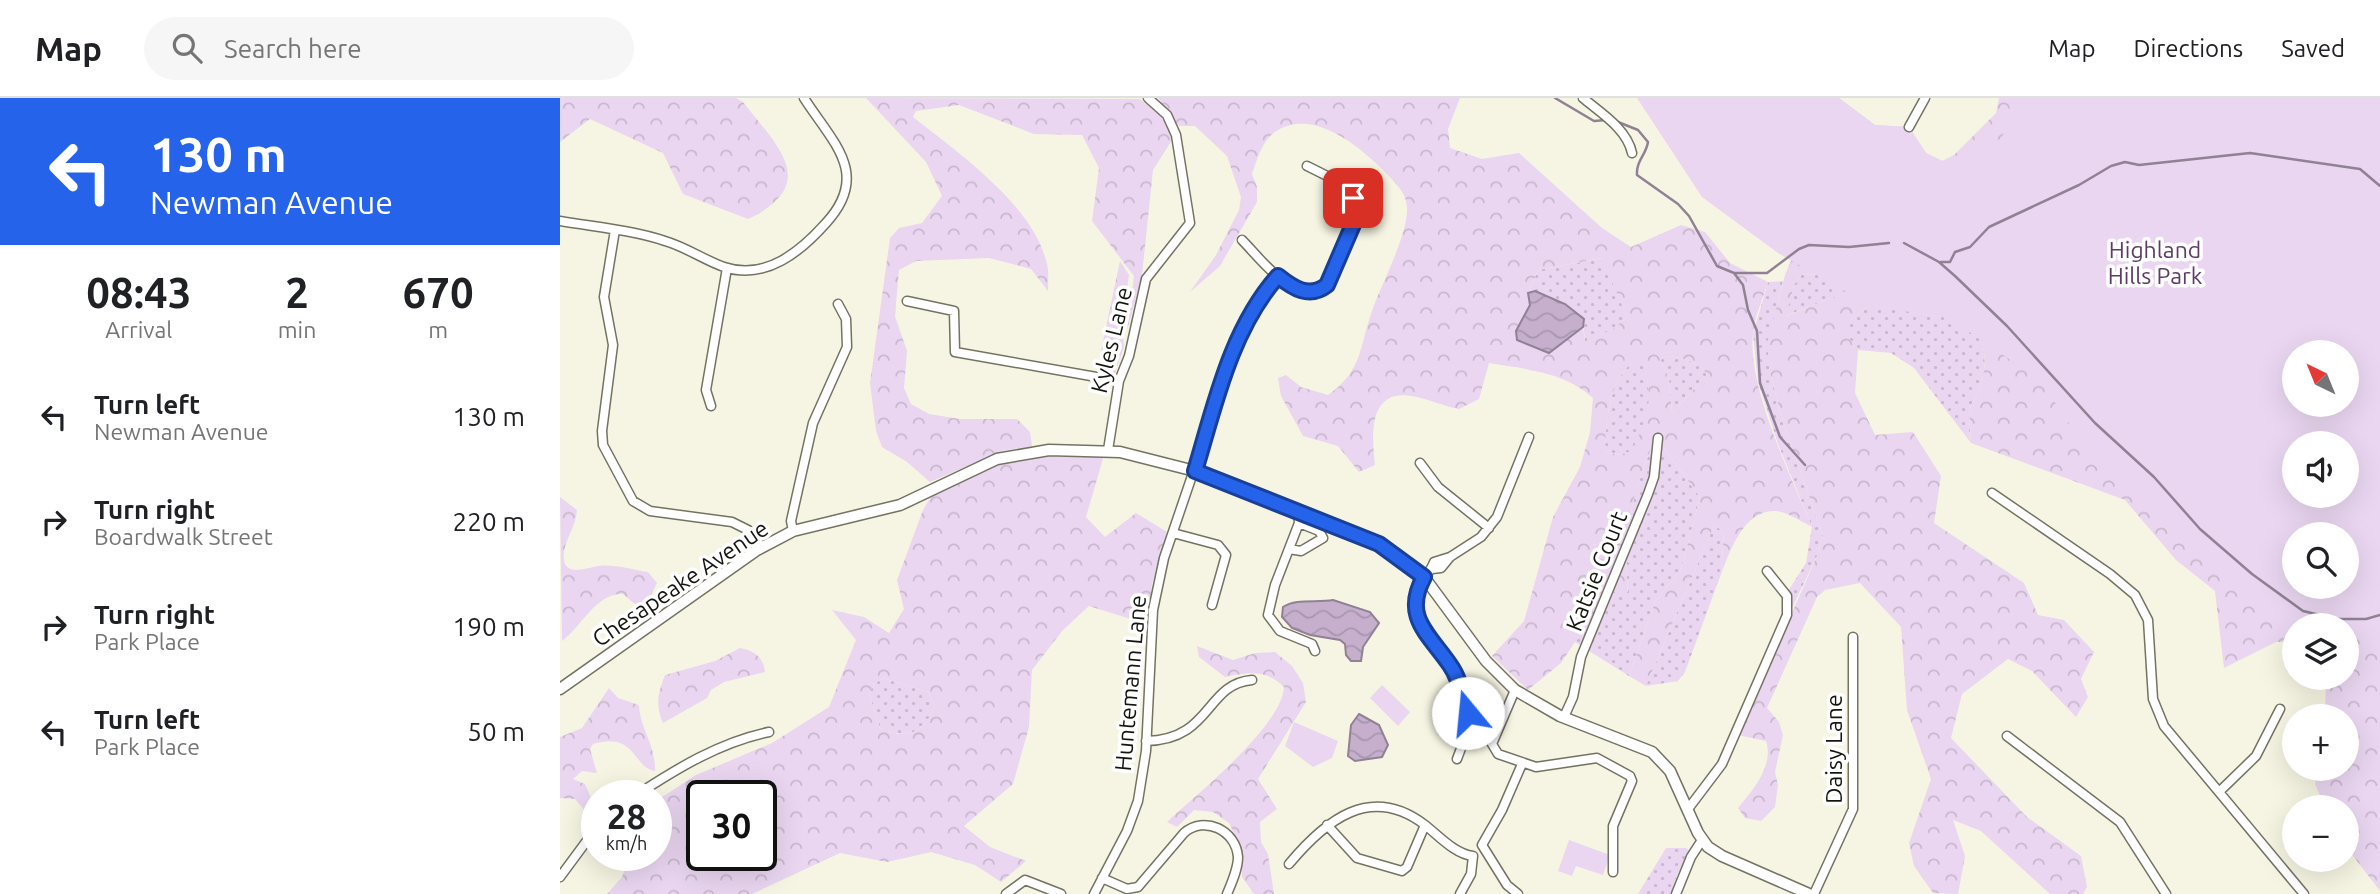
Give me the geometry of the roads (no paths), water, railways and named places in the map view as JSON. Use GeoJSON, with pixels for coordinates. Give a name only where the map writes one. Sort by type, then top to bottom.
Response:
{"type":"FeatureCollection","features":[{"type":"Feature","properties":{"kind":"street"},"geometry":{"type":"LineString","coordinates":[[560,221],[668,241],[727,268],[751,269],[794,256],[838,210],[849,182],[843,156],[804,98]]}},
{"type":"Feature","properties":{"kind":"street","name":"Kyles Lane"},"geometry":{"type":"LineString","coordinates":[[1108,450],[1119,381],[1129,356],[1149,273],[1185,232],[1189,222],[1177,135],[1167,115],[1148,98]]}},
{"type":"Feature","properties":{"kind":"street"},"geometry":{"type":"LineString","coordinates":[[1583,98],[1625,135],[1632,153]]}},
{"type":"Feature","properties":{"kind":"street"},"geometry":{"type":"LineString","coordinates":[[1909,127],[1925,98]]}},
{"type":"Feature","properties":{"kind":"street"},"geometry":{"type":"LineString","coordinates":[[1242,240],[1278,276],[1298,290],[1323,288],[1333,276],[1355,220],[1354,202],[1343,185],[1307,166]]}},
{"type":"Feature","properties":{"kind":"street"},"geometry":{"type":"LineString","coordinates":[[615,230],[604,297],[613,345],[602,431],[607,456],[638,505],[650,511],[733,522],[743,526],[762,547]]}},
{"type":"Feature","properties":{"kind":"street"},"geometry":{"type":"LineString","coordinates":[[711,406],[706,390],[727,268]]}},
{"type":"Feature","properties":{"kind":"street","name":"Huntemann Lane"},"geometry":{"type":"LineString","coordinates":[[1094,894],[1133,817],[1141,786],[1153,610],[1164,558],[1243,326],[1278,276]]}},
{"type":"Feature","properties":{"kind":"street"},"geometry":{"type":"LineString","coordinates":[[906,301],[954,311],[955,352],[1119,381]]}},
{"type":"Feature","properties":{"kind":"street"},"geometry":{"type":"LineString","coordinates":[[793,531],[792,521],[813,423],[847,347],[846,320],[838,304]]}},
{"type":"Feature","properties":{"kind":"street"},"geometry":{"type":"LineString","coordinates":[[1457,760],[1468,725],[1468,713],[1457,678],[1419,620],[1415,598],[1428,573],[1441,568],[1450,557],[1489,528],[1507,494],[1529,437]]}},
{"type":"Feature","properties":{"kind":"street","name":"Katsie Court"},"geometry":{"type":"LineString","coordinates":[[1564,717],[1575,690],[1581,657],[1648,495],[1656,468],[1658,438]]}},
{"type":"Feature","properties":{"kind":"street","name":"Chesapeake Avenue"},"geometry":{"type":"LineString","coordinates":[[560,689],[762,547],[793,531],[900,505],[997,458],[1049,450],[1108,450],[1145,456],[1195,471],[1298,517],[1379,544],[1428,573],[1486,661],[1515,690],[1564,717],[1652,752],[1670,771],[1702,840]]}},
{"type":"Feature","properties":{"kind":"street"},"geometry":{"type":"LineString","coordinates":[[1420,463],[1438,487],[1489,528]]}},
{"type":"Feature","properties":{"kind":"street"},"geometry":{"type":"LineString","coordinates":[[1992,494],[2110,574],[2135,595],[2146,614],[2150,633],[2152,689],[2157,714],[2168,732],[2303,893]]}},
{"type":"Feature","properties":{"kind":"street"},"geometry":{"type":"LineString","coordinates":[[1289,549],[1301,551],[1323,538],[1319,531],[1298,517],[1268,615],[1275,627],[1312,644],[1315,651]]}},
{"type":"Feature","properties":{"kind":"street"},"geometry":{"type":"LineString","coordinates":[[1173,533],[1217,545],[1226,555],[1212,605]]}},
{"type":"Feature","properties":{"kind":"street"},"geometry":{"type":"LineString","coordinates":[[1688,809],[1722,764],[1787,615],[1787,596],[1767,570]]}},
{"type":"Feature","properties":{"kind":"street","name":"Daisy Lane"},"geometry":{"type":"LineString","coordinates":[[1814,894],[1853,809],[1853,637]]}},
{"type":"Feature","properties":{"kind":"street"},"geometry":{"type":"LineString","coordinates":[[1146,741],[1171,739],[1189,730],[1203,719],[1227,688],[1236,682],[1252,680]]}},
{"type":"Feature","properties":{"kind":"street"},"geometry":{"type":"LineString","coordinates":[[1515,690],[1492,744],[1498,754],[1536,767],[1597,758],[1628,772],[1632,778],[1613,826],[1613,872]]}},
{"type":"Feature","properties":{"kind":"street"},"geometry":{"type":"LineString","coordinates":[[2220,791],[2256,756],[2280,709]]}},
{"type":"Feature","properties":{"kind":"street"},"geometry":{"type":"LineString","coordinates":[[660,780],[684,765],[743,739],[769,732]]}},
{"type":"Feature","properties":{"kind":"street"},"geometry":{"type":"LineString","coordinates":[[2007,736],[2120,822],[2166,894]]}},
{"type":"Feature","properties":{"kind":"street"},"geometry":{"type":"LineString","coordinates":[[1511,892],[1485,852],[1483,841],[1499,815],[1522,764]]}},
{"type":"Feature","properties":{"kind":"street"},"geometry":{"type":"LineString","coordinates":[[1289,864],[1327,825],[1348,813],[1377,806],[1400,810],[1457,850],[1474,856],[1485,852]]}},
{"type":"Feature","properties":{"kind":"street"},"geometry":{"type":"LineString","coordinates":[[1102,878],[1127,889],[1138,887],[1184,832],[1204,824],[1223,832],[1237,853],[1237,864],[1227,894]]}},
{"type":"Feature","properties":{"kind":"street"},"geometry":{"type":"LineString","coordinates":[[1327,825],[1357,858],[1402,871],[1407,867],[1425,825]]}},
{"type":"Feature","properties":{"kind":"street"},"geometry":{"type":"LineString","coordinates":[[1676,894],[1691,858],[1702,840],[1722,856],[1809,894]]}},
{"type":"Feature","properties":{"kind":"street"},"geometry":{"type":"LineString","coordinates":[[560,877],[581,849]]}},
{"type":"Feature","properties":{"kind":"street"},"geometry":{"type":"LineString","coordinates":[[1460,894],[1471,874],[1474,856]]}},
{"type":"Feature","properties":{"kind":"street"},"geometry":{"type":"LineString","coordinates":[[1006,894],[1025,880],[1061,894]]}},
{"type":"Feature","properties":{"kind":"water"},"geometry":{"type":"Polygon","coordinates":[[[1535,291],[1565,304],[1584,319],[1583,327],[1549,353],[1517,340],[1516,331],[1530,305],[1528,293],[1535,291]]]}},
{"type":"Feature","properties":{"kind":"water"},"geometry":{"type":"Polygon","coordinates":[[[1333,600],[1370,612],[1379,623],[1363,647],[1361,661],[1351,661],[1346,655],[1345,644],[1340,640],[1310,635],[1292,628],[1282,617],[1283,607],[1288,604],[1333,600]]]}},
{"type":"Feature","properties":{"kind":"water"},"geometry":{"type":"Polygon","coordinates":[[[1359,714],[1379,725],[1388,745],[1382,757],[1355,761],[1348,756],[1351,725],[1359,714]]]}},
{"type":"Feature","properties":{"kind":"waterway"},"geometry":{"type":"LineString","coordinates":[[1555,98],[1594,121],[1606,120]]}},
{"type":"Feature","properties":{"kind":"waterway"},"geometry":{"type":"LineString","coordinates":[[1613,120],[1638,130],[1648,142],[1637,175],[1678,204],[1689,216],[1717,266],[1734,273],[1767,273],[1799,249],[1809,245],[1849,247],[1889,243]]}},
{"type":"Feature","properties":{"kind":"waterway"},"geometry":{"type":"LineString","coordinates":[[1941,262],[1950,262],[1955,252],[1970,247],[1989,227],[2079,185],[2111,166],[2125,162],[2139,165],[2250,153],[2360,169],[2380,186]]}},
{"type":"Feature","properties":{"kind":"waterway"},"geometry":{"type":"LineString","coordinates":[[1904,243],[1939,262],[1955,276],[2007,326],[2095,423],[2154,477],[2200,529],[2252,574],[2303,611],[2337,619],[2366,619],[2380,615]]}},
{"type":"Feature","properties":{"kind":"waterway"},"geometry":{"type":"LineString","coordinates":[[1734,273],[1743,285],[1748,310],[1757,331],[1760,383],[1780,437],[1805,465]]}},
{"type":"Feature","properties":{"kind":"park label","name":"Highland Hills Park"},"geometry":{"type":"Point","coordinates":[2155,262]}}]}
